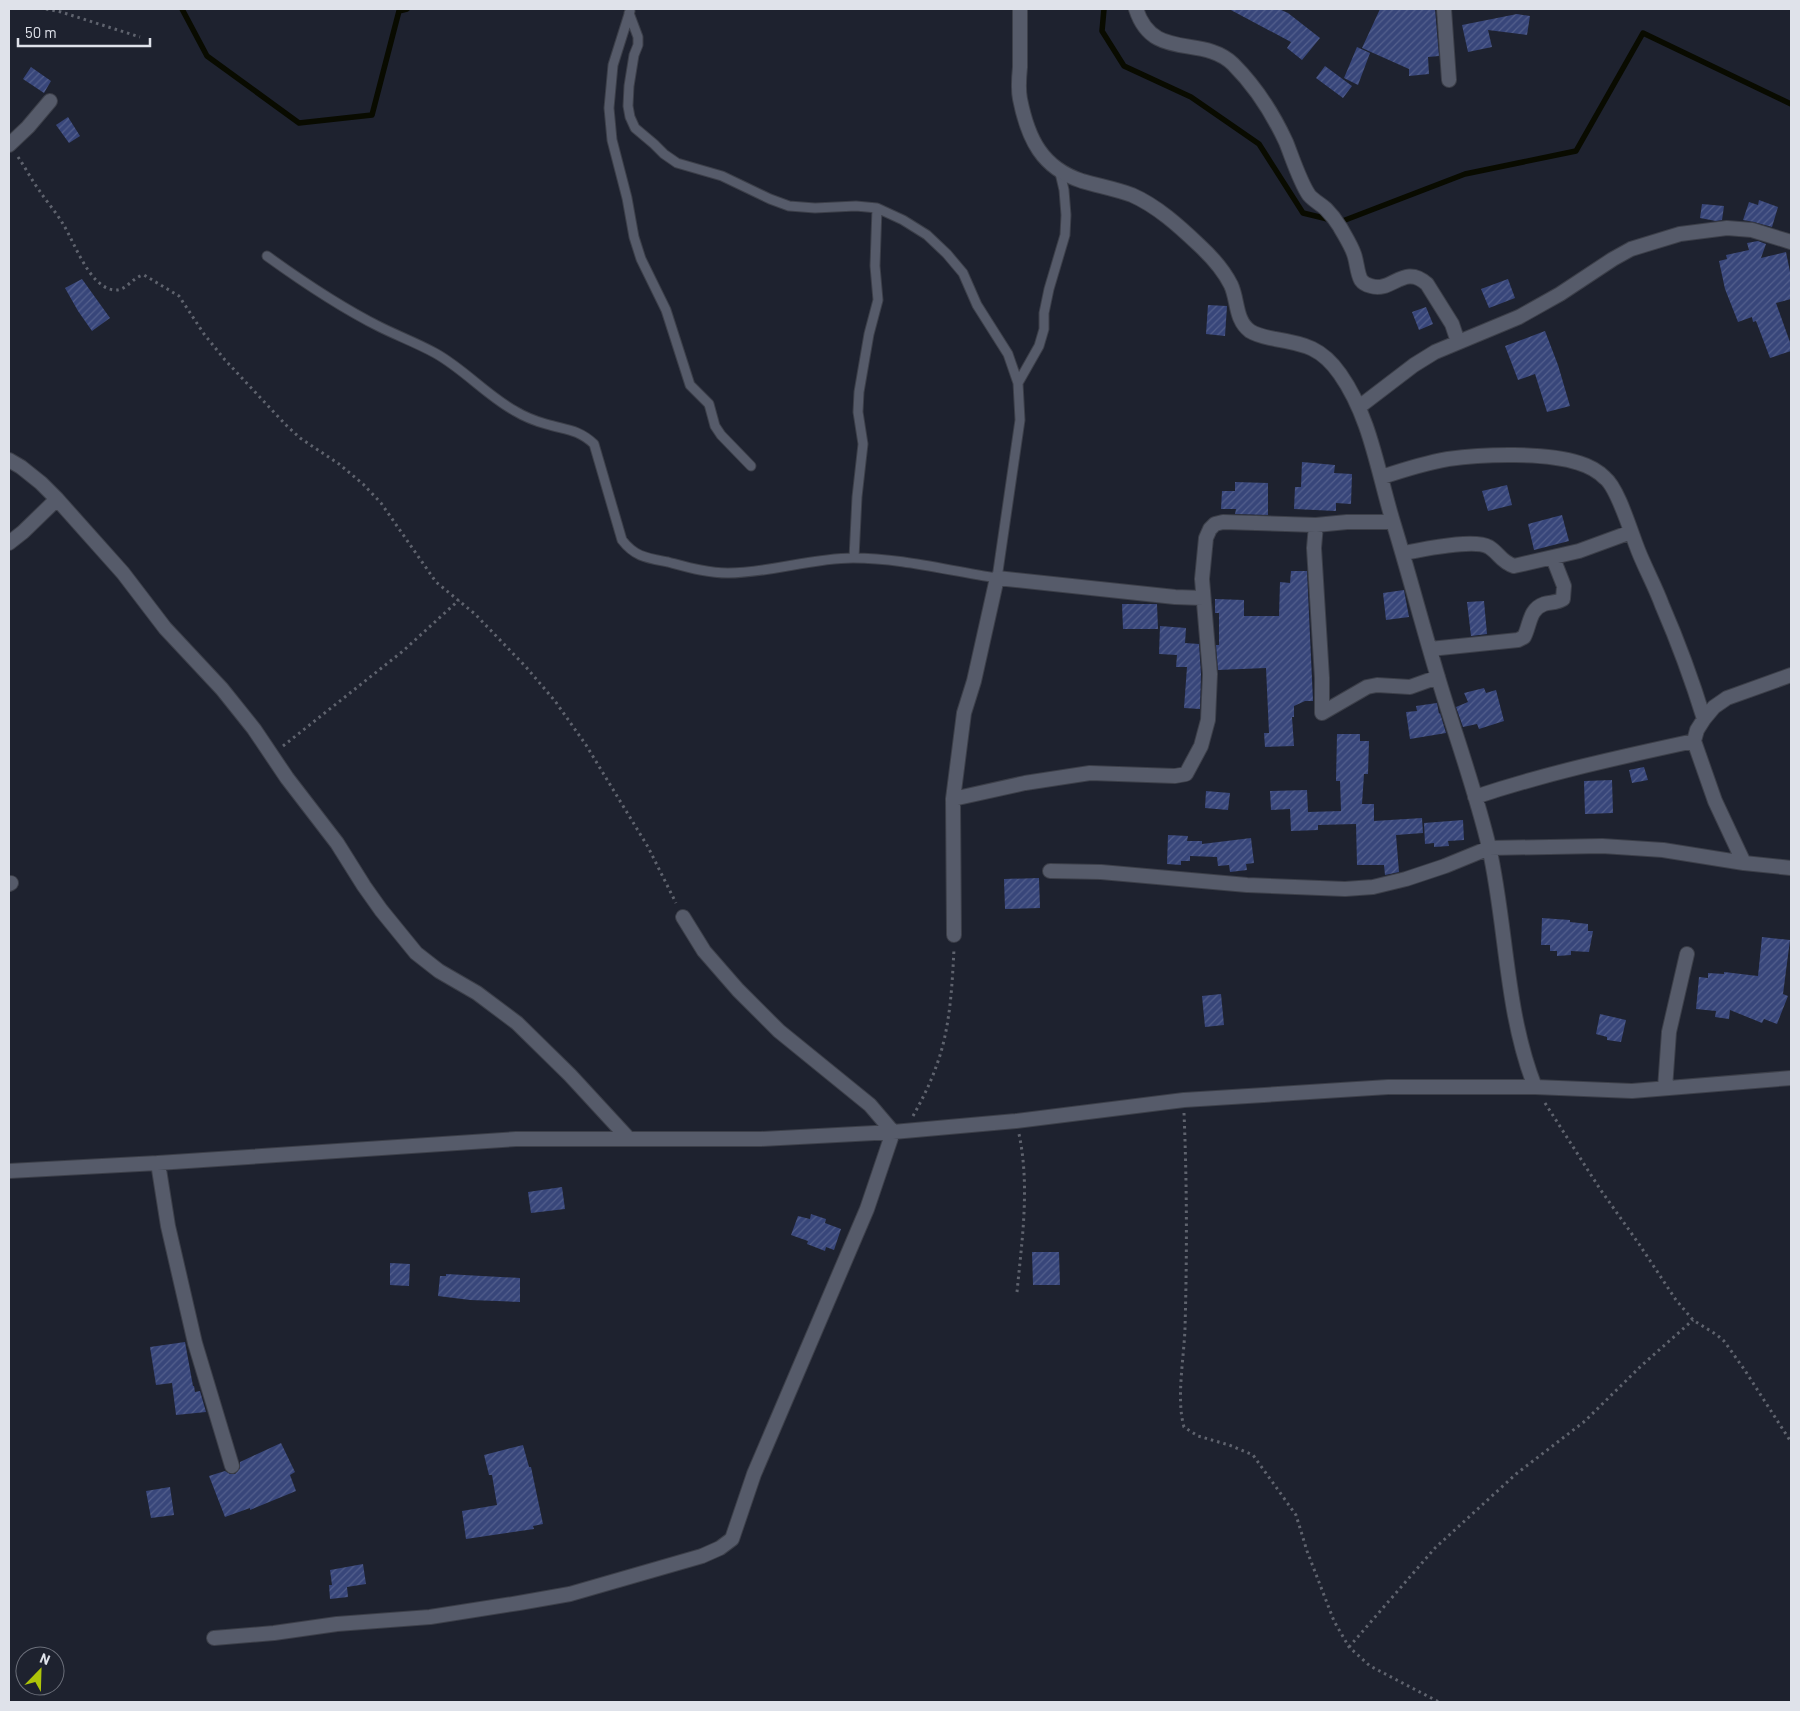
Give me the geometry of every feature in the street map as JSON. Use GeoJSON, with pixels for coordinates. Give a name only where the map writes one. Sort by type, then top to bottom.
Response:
{"type":"FeatureCollection","features":[{"type":"Feature","properties":{"kind":"street"},"geometry":{"type":"LineString","coordinates":[[1020,9],[1019,95],[1027,128],[1040,154],[1060,173],[1129,194],[1144,201],[1173,221],[1220,265],[1233,288],[1237,314],[1248,330],[1262,336],[1303,344],[1327,356],[1342,376],[1359,407],[1382,477],[1393,522],[1438,677],[1467,766],[1489,848],[1501,910],[1516,1027],[1524,1061],[1534,1088]]}},
{"type":"Feature","properties":{"kind":"street"},"geometry":{"type":"LineString","coordinates":[[1136,9],[1140,20],[1150,33],[1164,41],[1207,50],[1225,56],[1239,70],[1274,118],[1308,194],[1326,209],[1340,226],[1354,254],[1361,280],[1366,285],[1377,288],[1389,285],[1403,277],[1414,276],[1422,279],[1452,324],[1458,342]]}},
{"type":"Feature","properties":{"kind":"street"},"geometry":{"type":"LineString","coordinates":[[1444,9],[1450,80]]}},
{"type":"Feature","properties":{"kind":"street"},"geometry":{"type":"LineString","coordinates":[[9,145],[28,127],[50,101]]}},
{"type":"Feature","properties":{"kind":"street"},"geometry":{"type":"LineString","coordinates":[[1359,407],[1414,365],[1435,352],[1518,317],[1560,294],[1631,249],[1680,234],[1727,228],[1752,230],[1791,242]]}},
{"type":"Feature","properties":{"kind":"street"},"geometry":{"type":"LineString","coordinates":[[1382,477],[1446,459],[1476,456],[1514,456],[1578,462],[1591,467],[1608,479],[1678,644],[1704,719]]}},
{"type":"Feature","properties":{"kind":"street"},"geometry":{"type":"LineString","coordinates":[[9,460],[41,483],[57,499],[123,574],[165,628],[228,696],[254,729],[305,803],[337,843],[381,910],[416,953],[438,971],[477,993],[517,1023],[570,1075],[629,1139]]}},
{"type":"Feature","properties":{"kind":"street"},"geometry":{"type":"LineString","coordinates":[[9,543],[57,499]]}},
{"type":"Feature","properties":{"kind":"street"},"geometry":{"type":"LineString","coordinates":[[953,799],[1025,783],[1090,773],[1175,776],[1186,774],[1201,746],[1208,720],[1210,674],[1202,580],[1206,538],[1210,529],[1215,524],[1240,522],[1316,525],[1346,522],[1393,522]]}},
{"type":"Feature","properties":{"kind":"street"},"geometry":{"type":"LineString","coordinates":[[1316,525],[1314,548],[1322,678],[1322,713],[1367,687],[1377,685],[1410,687],[1438,677]]}},
{"type":"Feature","properties":{"kind":"street"},"geometry":{"type":"LineString","coordinates":[[1403,553],[1451,545],[1478,544],[1490,547],[1505,563],[1514,566],[1554,558],[1598,545],[1630,532]]}},
{"type":"Feature","properties":{"kind":"street"},"geometry":{"type":"LineString","coordinates":[[1430,649],[1521,639],[1526,634],[1531,615],[1535,610],[1541,605],[1562,599],[1564,586],[1554,558]]}},
{"type":"Feature","properties":{"kind":"street"},"geometry":{"type":"LineString","coordinates":[[954,934],[953,799],[964,713],[976,672],[997,578],[1165,596],[1203,598]]}},
{"type":"Feature","properties":{"kind":"street"},"geometry":{"type":"LineString","coordinates":[[1744,863],[1715,801],[1694,741],[1697,730],[1704,719],[1714,707],[1727,698],[1791,676]]}},
{"type":"Feature","properties":{"kind":"street"},"geometry":{"type":"LineString","coordinates":[[1475,797],[1519,782],[1694,741]]}},
{"type":"Feature","properties":{"kind":"street"},"geometry":{"type":"LineString","coordinates":[[1050,871],[1102,872],[1247,885],[1345,889],[1374,887],[1406,879],[1489,848],[1611,847],[1663,850],[1744,863],[1791,868]]}},
{"type":"Feature","properties":{"kind":"street"},"geometry":{"type":"LineString","coordinates":[[683,917],[704,951],[738,990],[779,1031],[899,1131]]}},
{"type":"Feature","properties":{"kind":"street"},"geometry":{"type":"LineString","coordinates":[[1665,1088],[1669,1032],[1687,954]]}},
{"type":"Feature","properties":{"kind":"street"},"geometry":{"type":"LineString","coordinates":[[9,1171],[516,1138],[761,1139],[899,1131],[1016,1121],[1184,1100],[1388,1087],[1632,1091],[1791,1078]]}},
{"type":"Feature","properties":{"kind":"street"},"geometry":{"type":"LineString","coordinates":[[214,1638],[274,1633],[337,1624],[430,1617],[570,1594],[702,1556],[720,1548],[732,1539],[754,1474],[899,1131]]}},
{"type":"Feature","properties":{"kind":"street"},"geometry":{"type":"LineString","coordinates":[[158,1162],[168,1226],[193,1334],[232,1466]]}},
{"type":"Feature","properties":{"kind":"lane"},"geometry":{"type":"LineString","coordinates":[[267,256],[306,284],[340,305],[380,327],[416,342],[437,354],[462,371],[496,399],[527,418],[584,435],[594,444],[622,540],[629,549],[638,555],[704,571],[728,573],[854,558],[890,560],[997,578],[1020,420],[1018,383],[1008,354],[978,305],[963,273],[928,235],[903,220],[877,208],[856,206],[815,208],[788,206],[722,176],[677,162],[664,154],[635,128],[630,117],[628,106],[629,86],[638,37],[630,11]]}},
{"type":"Feature","properties":{"kind":"lane"},"geometry":{"type":"LineString","coordinates":[[630,11],[613,65],[609,108],[612,140],[627,198],[634,237],[641,259],[666,310],[690,385],[709,404],[715,426],[721,435],[751,466]]}},
{"type":"Feature","properties":{"kind":"lane"},"geometry":{"type":"LineString","coordinates":[[1018,383],[1039,346],[1044,329],[1044,313],[1065,235],[1064,190],[1060,173]]}},
{"type":"Feature","properties":{"kind":"lane"},"geometry":{"type":"LineString","coordinates":[[854,558],[857,497],[863,444],[858,412],[859,392],[869,334],[878,300],[875,266],[877,208]]}},
{"type":"Feature","properties":{"kind":"path"},"geometry":{"type":"LineString","coordinates":[[46,9],[140,37]]}},
{"type":"Feature","properties":{"kind":"path"},"geometry":{"type":"LineString","coordinates":[[9,145],[64,225],[83,262],[96,279],[105,287],[112,290],[120,290],[131,284],[137,277],[144,275],[179,296],[204,334],[226,360],[300,438],[339,464],[382,503],[436,582],[475,614],[526,667],[568,718],[648,847],[683,917]]}},
{"type":"Feature","properties":{"kind":"path"},"geometry":{"type":"LineString","coordinates":[[271,755],[403,651],[459,600]]}},
{"type":"Feature","properties":{"kind":"path"},"geometry":{"type":"LineString","coordinates":[[899,1131],[924,1097],[937,1066],[952,986],[954,934]]}},
{"type":"Feature","properties":{"kind":"path"},"geometry":{"type":"LineString","coordinates":[[1534,1088],[1676,1300],[1692,1320],[1724,1341],[1791,1442]]}},
{"type":"Feature","properties":{"kind":"path"},"geometry":{"type":"LineString","coordinates":[[1184,1100],[1186,1265],[1180,1409],[1184,1427],[1198,1436],[1241,1449],[1253,1455],[1296,1515],[1307,1551],[1334,1621],[1349,1647],[1370,1666],[1439,1702]]}},
{"type":"Feature","properties":{"kind":"path"},"geometry":{"type":"LineString","coordinates":[[1016,1121],[1022,1151],[1024,1203],[1017,1292]]}},
{"type":"Feature","properties":{"kind":"path"},"geometry":{"type":"LineString","coordinates":[[1349,1647],[1435,1548],[1516,1474],[1585,1421],[1641,1366],[1692,1320]]}},
{"type":"Feature","properties":{"kind":"building"},"geometry":{"type":"Polygon","coordinates":[[[1229,9],[1279,9],[1288,13],[1320,38],[1302,60],[1287,48],[1291,42],[1229,9]]]}},
{"type":"Feature","properties":{"kind":"building"},"geometry":{"type":"Polygon","coordinates":[[[1380,9],[1435,9],[1439,56],[1428,57],[1429,74],[1409,76],[1409,69],[1362,48],[1380,9]]]}},
{"type":"Feature","properties":{"kind":"building"},"geometry":{"type":"Polygon","coordinates":[[[1517,14],[1530,16],[1527,35],[1488,30],[1492,47],[1468,52],[1462,25],[1517,14]]]}},
{"type":"Feature","properties":{"kind":"building"},"geometry":{"type":"Polygon","coordinates":[[[1357,47],[1370,53],[1358,85],[1344,78],[1357,47]]]}},
{"type":"Feature","properties":{"kind":"building"},"geometry":{"type":"Polygon","coordinates":[[[1325,66],[1352,86],[1343,98],[1316,78],[1325,66]]]}},
{"type":"Feature","properties":{"kind":"building"},"geometry":{"type":"Polygon","coordinates":[[[31,67],[51,81],[44,93],[23,79],[31,67]]]}},
{"type":"Feature","properties":{"kind":"building"},"geometry":{"type":"Polygon","coordinates":[[[68,117],[80,136],[69,143],[56,125],[68,117]]]}},
{"type":"Feature","properties":{"kind":"building"},"geometry":{"type":"Polygon","coordinates":[[[1759,200],[1778,207],[1772,227],[1743,220],[1749,202],[1758,205],[1759,200]]]}},
{"type":"Feature","properties":{"kind":"building"},"geometry":{"type":"Polygon","coordinates":[[[1702,204],[1724,206],[1722,220],[1716,221],[1700,218],[1702,204]]]}},
{"type":"Feature","properties":{"kind":"building"},"geometry":{"type":"Polygon","coordinates":[[[1758,241],[1766,244],[1761,258],[1786,252],[1791,277],[1791,299],[1776,303],[1791,345],[1791,351],[1770,358],[1756,321],[1753,322],[1752,317],[1738,322],[1725,289],[1719,261],[1727,259],[1726,255],[1749,250],[1747,243],[1758,241]]]}},
{"type":"Feature","properties":{"kind":"building"},"geometry":{"type":"Polygon","coordinates":[[[82,279],[110,318],[92,331],[65,288],[82,279]]]}},
{"type":"Feature","properties":{"kind":"building"},"geometry":{"type":"Polygon","coordinates":[[[1508,279],[1515,298],[1489,308],[1481,289],[1508,279]]]}},
{"type":"Feature","properties":{"kind":"building"},"geometry":{"type":"Polygon","coordinates":[[[1208,305],[1227,306],[1225,336],[1206,334],[1208,305]]]}},
{"type":"Feature","properties":{"kind":"building"},"geometry":{"type":"Polygon","coordinates":[[[1426,307],[1433,324],[1419,330],[1412,312],[1426,307]]]}},
{"type":"Feature","properties":{"kind":"building"},"geometry":{"type":"Polygon","coordinates":[[[1545,331],[1558,365],[1570,406],[1547,412],[1535,374],[1518,380],[1505,346],[1545,331]]]}},
{"type":"Feature","properties":{"kind":"building"},"geometry":{"type":"Polygon","coordinates":[[[1302,462],[1335,465],[1334,473],[1352,474],[1351,504],[1336,503],[1336,511],[1294,509],[1295,487],[1301,487],[1302,462]]]}},
{"type":"Feature","properties":{"kind":"building"},"geometry":{"type":"Polygon","coordinates":[[[1235,482],[1268,483],[1268,515],[1235,514],[1236,509],[1221,509],[1222,491],[1235,491],[1235,482]]]}},
{"type":"Feature","properties":{"kind":"building"},"geometry":{"type":"Polygon","coordinates":[[[1507,485],[1512,505],[1488,511],[1482,491],[1507,485]]]}},
{"type":"Feature","properties":{"kind":"building"},"geometry":{"type":"Polygon","coordinates":[[[1562,515],[1569,541],[1534,550],[1528,524],[1562,515]]]}},
{"type":"Feature","properties":{"kind":"building"},"geometry":{"type":"Polygon","coordinates":[[[1291,571],[1307,571],[1313,701],[1305,701],[1294,706],[1294,717],[1292,717],[1294,746],[1265,747],[1264,733],[1269,733],[1266,668],[1218,670],[1216,645],[1219,645],[1219,613],[1215,613],[1215,599],[1244,600],[1244,616],[1279,616],[1280,582],[1290,583],[1291,571]]]}},
{"type":"Feature","properties":{"kind":"building"},"geometry":{"type":"Polygon","coordinates":[[[1404,590],[1409,617],[1386,620],[1383,593],[1404,590]]]}},
{"type":"Feature","properties":{"kind":"building"},"geometry":{"type":"Polygon","coordinates":[[[1484,601],[1487,634],[1471,636],[1467,602],[1484,601]]]}},
{"type":"Feature","properties":{"kind":"building"},"geometry":{"type":"Polygon","coordinates":[[[1122,604],[1157,604],[1158,629],[1123,629],[1122,604]]]}},
{"type":"Feature","properties":{"kind":"building"},"geometry":{"type":"Polygon","coordinates":[[[1160,626],[1186,628],[1185,643],[1199,644],[1201,674],[1200,709],[1184,708],[1187,667],[1176,667],[1177,655],[1159,654],[1160,626]]]}},
{"type":"Feature","properties":{"kind":"building"},"geometry":{"type":"Polygon","coordinates":[[[1484,688],[1486,693],[1496,690],[1504,721],[1479,729],[1477,724],[1463,727],[1456,707],[1468,702],[1464,693],[1484,688]]]}},
{"type":"Feature","properties":{"kind":"building"},"geometry":{"type":"Polygon","coordinates":[[[1437,703],[1446,733],[1410,739],[1406,712],[1417,711],[1416,706],[1437,703]]]}},
{"type":"Feature","properties":{"kind":"building"},"geometry":{"type":"Polygon","coordinates":[[[1337,734],[1360,734],[1360,741],[1369,741],[1368,774],[1364,774],[1362,804],[1374,804],[1374,821],[1422,818],[1423,833],[1396,835],[1399,872],[1385,875],[1384,865],[1357,865],[1356,824],[1318,825],[1318,830],[1291,831],[1290,809],[1271,810],[1270,791],[1307,790],[1308,812],[1341,811],[1340,781],[1336,781],[1337,734]]]}},
{"type":"Feature","properties":{"kind":"building"},"geometry":{"type":"Polygon","coordinates":[[[1644,767],[1648,780],[1632,783],[1629,770],[1644,767]]]}},
{"type":"Feature","properties":{"kind":"building"},"geometry":{"type":"Polygon","coordinates":[[[1612,780],[1613,813],[1585,814],[1584,781],[1612,780]]]}},
{"type":"Feature","properties":{"kind":"building"},"geometry":{"type":"Polygon","coordinates":[[[1206,791],[1230,793],[1228,810],[1205,808],[1206,791]]]}},
{"type":"Feature","properties":{"kind":"building"},"geometry":{"type":"Polygon","coordinates":[[[1463,820],[1464,840],[1448,841],[1449,846],[1434,847],[1434,843],[1425,844],[1424,823],[1463,820]]]}},
{"type":"Feature","properties":{"kind":"building"},"geometry":{"type":"Polygon","coordinates":[[[1168,835],[1188,836],[1187,841],[1202,841],[1202,844],[1251,838],[1254,863],[1246,864],[1247,870],[1230,872],[1229,865],[1218,866],[1217,857],[1190,856],[1190,861],[1181,861],[1181,865],[1167,864],[1168,835]]]}},
{"type":"Feature","properties":{"kind":"building"},"geometry":{"type":"Polygon","coordinates":[[[1039,878],[1040,908],[1005,909],[1004,879],[1039,878]]]}},
{"type":"Feature","properties":{"kind":"building"},"geometry":{"type":"Polygon","coordinates":[[[1542,918],[1570,920],[1570,922],[1588,924],[1588,931],[1593,931],[1589,952],[1571,951],[1571,955],[1557,956],[1557,951],[1550,951],[1550,945],[1541,945],[1542,918]]]}},
{"type":"Feature","properties":{"kind":"building"},"geometry":{"type":"Polygon","coordinates":[[[1762,937],[1790,940],[1783,994],[1788,996],[1777,1024],[1764,1019],[1762,1023],[1730,1010],[1729,1019],[1715,1017],[1716,1011],[1696,1009],[1699,977],[1708,978],[1708,973],[1724,974],[1724,972],[1758,976],[1762,937]]]}},
{"type":"Feature","properties":{"kind":"building"},"geometry":{"type":"Polygon","coordinates":[[[1221,994],[1224,1025],[1205,1027],[1202,996],[1221,994]]]}},
{"type":"Feature","properties":{"kind":"building"},"geometry":{"type":"Polygon","coordinates":[[[1600,1014],[1626,1020],[1621,1042],[1607,1040],[1607,1037],[1596,1034],[1600,1014]]]}},
{"type":"Feature","properties":{"kind":"building"},"geometry":{"type":"Polygon","coordinates":[[[562,1187],[565,1209],[531,1213],[528,1192],[562,1187]]]}},
{"type":"Feature","properties":{"kind":"building"},"geometry":{"type":"Polygon","coordinates":[[[811,1214],[826,1219],[825,1223],[841,1229],[834,1250],[826,1247],[825,1251],[807,1244],[808,1241],[791,1235],[798,1216],[810,1219],[811,1214]]]}},
{"type":"Feature","properties":{"kind":"building"},"geometry":{"type":"Polygon","coordinates":[[[1032,1252],[1059,1252],[1060,1285],[1033,1285],[1032,1252]]]}},
{"type":"Feature","properties":{"kind":"building"},"geometry":{"type":"Polygon","coordinates":[[[390,1263],[410,1264],[409,1286],[390,1285],[390,1263]]]}},
{"type":"Feature","properties":{"kind":"building"},"geometry":{"type":"Polygon","coordinates":[[[446,1274],[520,1278],[520,1302],[470,1300],[438,1296],[440,1276],[446,1276],[446,1274]]]}},
{"type":"Feature","properties":{"kind":"building"},"geometry":{"type":"Polygon","coordinates":[[[185,1342],[193,1386],[195,1392],[200,1391],[206,1412],[176,1415],[172,1383],[156,1385],[150,1347],[185,1342]]]}},
{"type":"Feature","properties":{"kind":"building"},"geometry":{"type":"Polygon","coordinates":[[[281,1443],[295,1472],[290,1475],[296,1491],[250,1510],[250,1508],[225,1517],[209,1476],[225,1471],[235,1474],[240,1468],[240,1462],[281,1443]]]}},
{"type":"Feature","properties":{"kind":"building"},"geometry":{"type":"Polygon","coordinates":[[[523,1445],[529,1467],[531,1467],[543,1524],[533,1526],[534,1529],[466,1539],[462,1511],[497,1505],[492,1475],[489,1475],[484,1455],[523,1445]]]}},
{"type":"Feature","properties":{"kind":"building"},"geometry":{"type":"Polygon","coordinates":[[[170,1487],[174,1515],[151,1518],[146,1491],[170,1487]]]}},
{"type":"Feature","properties":{"kind":"building"},"geometry":{"type":"Polygon","coordinates":[[[363,1564],[366,1584],[347,1587],[348,1597],[330,1599],[329,1585],[332,1585],[330,1570],[363,1564]]]}},
{"type":"Feature","properties":{"kind":"waterway"},"geometry":{"type":"LineString","coordinates":[[182,9],[207,56],[299,123],[372,115],[399,11],[407,9]]}},
{"type":"Feature","properties":{"kind":"waterway"},"geometry":{"type":"LineString","coordinates":[[1104,9],[1102,31],[1124,66],[1191,97],[1259,144],[1303,213],[1340,222],[1465,174],[1576,151],[1643,33],[1791,104]]}}]}
